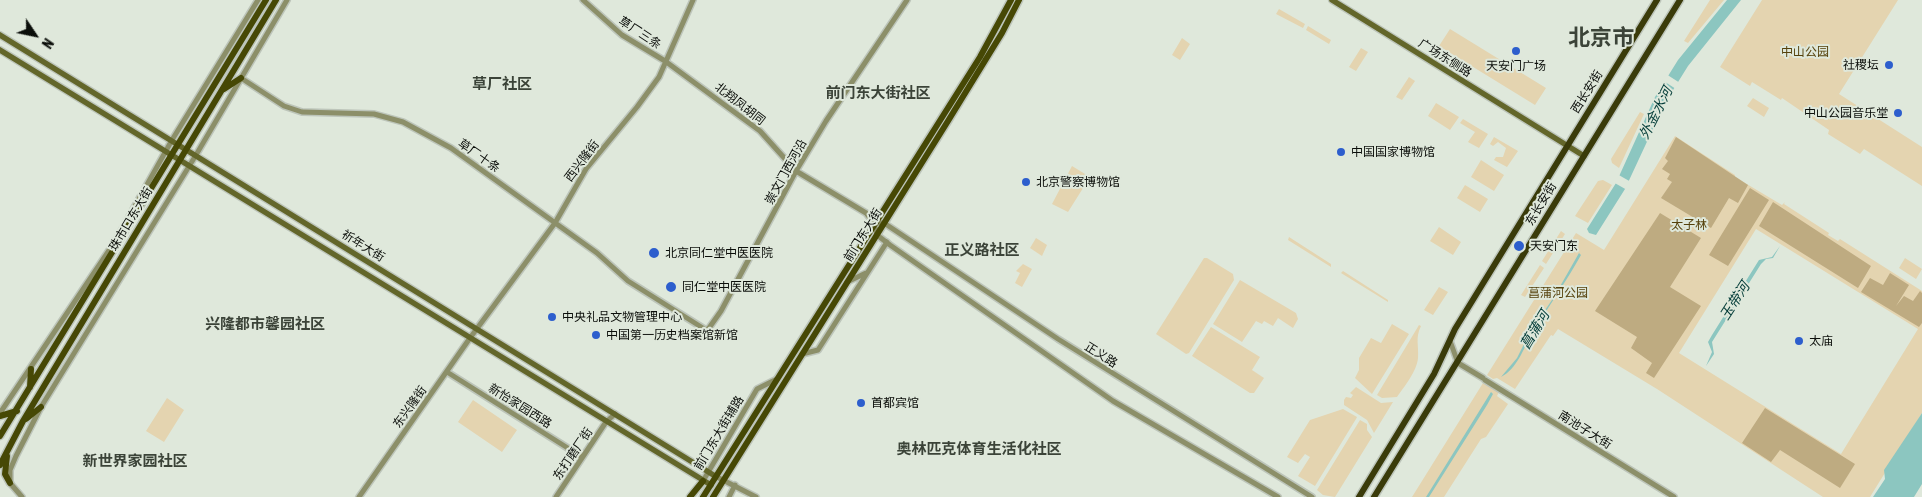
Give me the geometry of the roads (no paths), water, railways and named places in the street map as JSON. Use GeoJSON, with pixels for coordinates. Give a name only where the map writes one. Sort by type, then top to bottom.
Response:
{"type":"FeatureCollection","features":[{"type":"Feature","properties":{"kind":"highway","name":"西长安街"},"geometry":{"type":"LineString","coordinates":[[1567,145],[1657,0]]}},
{"type":"Feature","properties":{"kind":"highway","name":"东长安街"},"geometry":{"type":"LineString","coordinates":[[1374,497],[1680,0]]}},
{"type":"Feature","properties":{"kind":"highway","name":"东长安街"},"geometry":{"type":"LineString","coordinates":[[1359,497],[1434,374],[1455,329],[1567,145]]}},
{"type":"Feature","properties":{"kind":"main road","name":"珠市口东大街"},"geometry":{"type":"LineString","coordinates":[[0,436],[266,0]]}},
{"type":"Feature","properties":{"kind":"main road","name":"珠市口东大街"},"geometry":{"type":"LineString","coordinates":[[1,463],[23,421],[276,0]]}},
{"type":"Feature","properties":{"kind":"main road","name":"前门东大街"},"geometry":{"type":"LineString","coordinates":[[703,497],[980,57],[1011,0]]}},
{"type":"Feature","properties":{"kind":"main road","name":"前门东大街"},"geometry":{"type":"LineString","coordinates":[[713,497],[1002,33],[1019,0]]}},
{"type":"Feature","properties":{"kind":"main road","name":"广场东侧路"},"geometry":{"type":"LineString","coordinates":[[1332,0],[1584,156]]}},
{"type":"Feature","properties":{"kind":"main road","name":"祈年大街"},"geometry":{"type":"LineString","coordinates":[[0,34],[716,476]]}},
{"type":"Feature","properties":{"kind":"main road","name":"祈年大街"},"geometry":{"type":"LineString","coordinates":[[0,50],[711,485]]}},
{"type":"Feature","properties":{"kind":"main road"},"geometry":{"type":"LineString","coordinates":[[221,91],[241,78]]}},
{"type":"Feature","properties":{"kind":"main road"},"geometry":{"type":"LineString","coordinates":[[29,389],[31,368]]}},
{"type":"Feature","properties":{"kind":"main road"},"geometry":{"type":"LineString","coordinates":[[23,421],[41,407]]}},
{"type":"Feature","properties":{"kind":"main road"},"geometry":{"type":"LineString","coordinates":[[0,414],[16,411]]}},
{"type":"Feature","properties":{"kind":"main road"},"geometry":{"type":"LineString","coordinates":[[7,452],[5,474],[10,483]]}},
{"type":"Feature","properties":{"kind":"main road"},"geometry":{"type":"LineString","coordinates":[[690,497],[703,481]]}},
{"type":"Feature","properties":{"kind":"street","name":"珠市口东大街"},"geometry":{"type":"LineString","coordinates":[[0,414],[75,298],[116,240],[172,140],[258,0]]}},
{"type":"Feature","properties":{"kind":"street","name":"珠市口东大街"},"geometry":{"type":"LineString","coordinates":[[10,483],[10,470],[41,407],[196,155],[287,0]]}},
{"type":"Feature","properties":{"kind":"street","name":"草厂三条"},"geometry":{"type":"LineString","coordinates":[[583,0],[622,35],[665,61]]}},
{"type":"Feature","properties":{"kind":"street","name":"西兴隆街"},"geometry":{"type":"LineString","coordinates":[[478,329],[555,223],[586,169],[659,77],[693,0]]}},
{"type":"Feature","properties":{"kind":"street","name":"崇文门西河沿"},"geometry":{"type":"LineString","coordinates":[[679,314],[703,330],[710,328],[722,311],[796,171],[826,121],[907,0]]}},
{"type":"Feature","properties":{"kind":"street","name":"北翔凤胡同"},"geometry":{"type":"LineString","coordinates":[[665,61],[760,131],[796,171],[866,213],[874,223]]}},
{"type":"Feature","properties":{"kind":"street","name":"草厂十条"},"geometry":{"type":"LineString","coordinates":[[241,78],[284,106],[302,112],[374,114],[403,122],[451,148],[597,253],[628,282],[679,314]]}},
{"type":"Feature","properties":{"kind":"street"},"geometry":{"type":"LineString","coordinates":[[884,223],[874,223],[877,235],[1113,401],[1278,497]]}},
{"type":"Feature","properties":{"kind":"street","name":"正义路"},"geometry":{"type":"LineString","coordinates":[[884,223],[1058,339],[1312,497]]}},
{"type":"Feature","properties":{"kind":"street"},"geometry":{"type":"LineString","coordinates":[[802,354],[818,350],[887,242]]}},
{"type":"Feature","properties":{"kind":"street"},"geometry":{"type":"LineString","coordinates":[[847,282],[866,273]]}},
{"type":"Feature","properties":{"kind":"street","name":"东兴隆街"},"geometry":{"type":"LineString","coordinates":[[359,497],[478,329]]}},
{"type":"Feature","properties":{"kind":"street"},"geometry":{"type":"LineString","coordinates":[[1450,341],[1458,363]]}},
{"type":"Feature","properties":{"kind":"street","name":"南池子大街"},"geometry":{"type":"LineString","coordinates":[[1458,363],[1674,497]]}},
{"type":"Feature","properties":{"kind":"street","name":"新怡家园西路"},"geometry":{"type":"LineString","coordinates":[[447,372],[582,457]]}},
{"type":"Feature","properties":{"kind":"street","name":"前门东大街辅路"},"geometry":{"type":"LineString","coordinates":[[703,481],[757,389],[778,378]]}},
{"type":"Feature","properties":{"kind":"street","name":"东打磨厂街"},"geometry":{"type":"LineString","coordinates":[[556,497],[606,422],[615,414]]}},
{"type":"Feature","properties":{"kind":"street"},"geometry":{"type":"LineString","coordinates":[[716,476],[756,497]]}},
{"type":"Feature","properties":{"kind":"street"},"geometry":{"type":"LineString","coordinates":[[711,485],[724,480]]}},
{"type":"Feature","properties":{"kind":"street"},"geometry":{"type":"LineString","coordinates":[[10,483],[22,497]]}},
{"type":"Feature","properties":{"kind":"street"},"geometry":{"type":"LineString","coordinates":[[729,497],[735,485]]}},
{"type":"Feature","properties":{"kind":"water","name":"外金水河"},"geometry":{"type":"Polygon","coordinates":[[[1727,0],[1741,0],[1688,66],[1665,103],[1625,189],[1596,235],[1589,233],[1587,229],[1616,183],[1655,97],[1678,60],[1727,0]]]}},
{"type":"Feature","properties":{"kind":"water","name":"玉带河"},"geometry":{"type":"Polygon","coordinates":[[[1780,246],[1773,258],[1766,259],[1761,264],[1712,342],[1714,354],[1706,366],[1712,352],[1708,342],[1712,335],[1759,260],[1772,257],[1780,246]]]}},
{"type":"Feature","properties":{"kind":"water"},"geometry":{"type":"Polygon","coordinates":[[[1579,253],[1581,255],[1519,358],[1511,369],[1501,377],[1517,358],[1530,332],[1554,297],[1579,253]]]}},
{"type":"Feature","properties":{"kind":"water"},"geometry":{"type":"Polygon","coordinates":[[[1491,392],[1493,394],[1487,405],[1429,497],[1426,497],[1491,392]]]}},
{"type":"Feature","properties":{"kind":"water"},"geometry":{"type":"Polygon","coordinates":[[[1922,413],[1922,484],[1914,497],[1873,497],[1885,479],[1884,470],[1922,413]]]}},
{"type":"Feature","properties":{"kind":"place","name":"天安门广场"},"geometry":{"type":"Point","coordinates":[1516,51]}},
{"type":"Feature","properties":{"kind":"place","name":"社稷坛"},"geometry":{"type":"Point","coordinates":[1889,65]}},
{"type":"Feature","properties":{"kind":"place","name":"中山公园音乐堂"},"geometry":{"type":"Point","coordinates":[1898,113]}},
{"type":"Feature","properties":{"kind":"place","name":"中国国家博物馆"},"geometry":{"type":"Point","coordinates":[1341,152]}},
{"type":"Feature","properties":{"kind":"place","name":"北京警察博物馆"},"geometry":{"type":"Point","coordinates":[1026,182]}},
{"type":"Feature","properties":{"kind":"place","name":"天安门东"},"geometry":{"type":"Point","coordinates":[1519,246]}},
{"type":"Feature","properties":{"kind":"place","name":"北京同仁堂中医医院"},"geometry":{"type":"Point","coordinates":[654,253]}},
{"type":"Feature","properties":{"kind":"place","name":"同仁堂中医医院"},"geometry":{"type":"Point","coordinates":[671,287]}},
{"type":"Feature","properties":{"kind":"place","name":"中央礼品文物管理中心"},"geometry":{"type":"Point","coordinates":[552,317]}},
{"type":"Feature","properties":{"kind":"place","name":"中国第一历史档案馆新馆"},"geometry":{"type":"Point","coordinates":[596,335]}},
{"type":"Feature","properties":{"kind":"place","name":"太庙"},"geometry":{"type":"Point","coordinates":[1799,341]}},
{"type":"Feature","properties":{"kind":"place","name":"首都宾馆"},"geometry":{"type":"Point","coordinates":[861,403]}},
{"type":"Feature","properties":{"kind":"district","name":"北京市"},"geometry":{"type":"Point","coordinates":[1601,38]}},
{"type":"Feature","properties":{"kind":"district","name":"草厂社区"},"geometry":{"type":"Point","coordinates":[502,84]}},
{"type":"Feature","properties":{"kind":"district","name":"前门东大街社区"},"geometry":{"type":"Point","coordinates":[878,93]}},
{"type":"Feature","properties":{"kind":"district","name":"正义路社区"},"geometry":{"type":"Point","coordinates":[982,250]}},
{"type":"Feature","properties":{"kind":"district","name":"兴隆都市馨园社区"},"geometry":{"type":"Point","coordinates":[265,324]}},
{"type":"Feature","properties":{"kind":"district","name":"奥林匹克体育生活化社区"},"geometry":{"type":"Point","coordinates":[979,449]}},
{"type":"Feature","properties":{"kind":"district","name":"新世界家园社区"},"geometry":{"type":"Point","coordinates":[135,461]}},
{"type":"Feature","properties":{"kind":"park label","name":"中山公园"},"geometry":{"type":"Point","coordinates":[1805,52]}},
{"type":"Feature","properties":{"kind":"park label","name":"太子林"},"geometry":{"type":"Point","coordinates":[1689,225]}},
{"type":"Feature","properties":{"kind":"park label","name":"菖蒲河公园"},"geometry":{"type":"Point","coordinates":[1558,293]}},
{"type":"Feature","properties":{"kind":"water label","name":"菖蒲河"},"geometry":{"type":"Point","coordinates":[1535,330]}}]}
